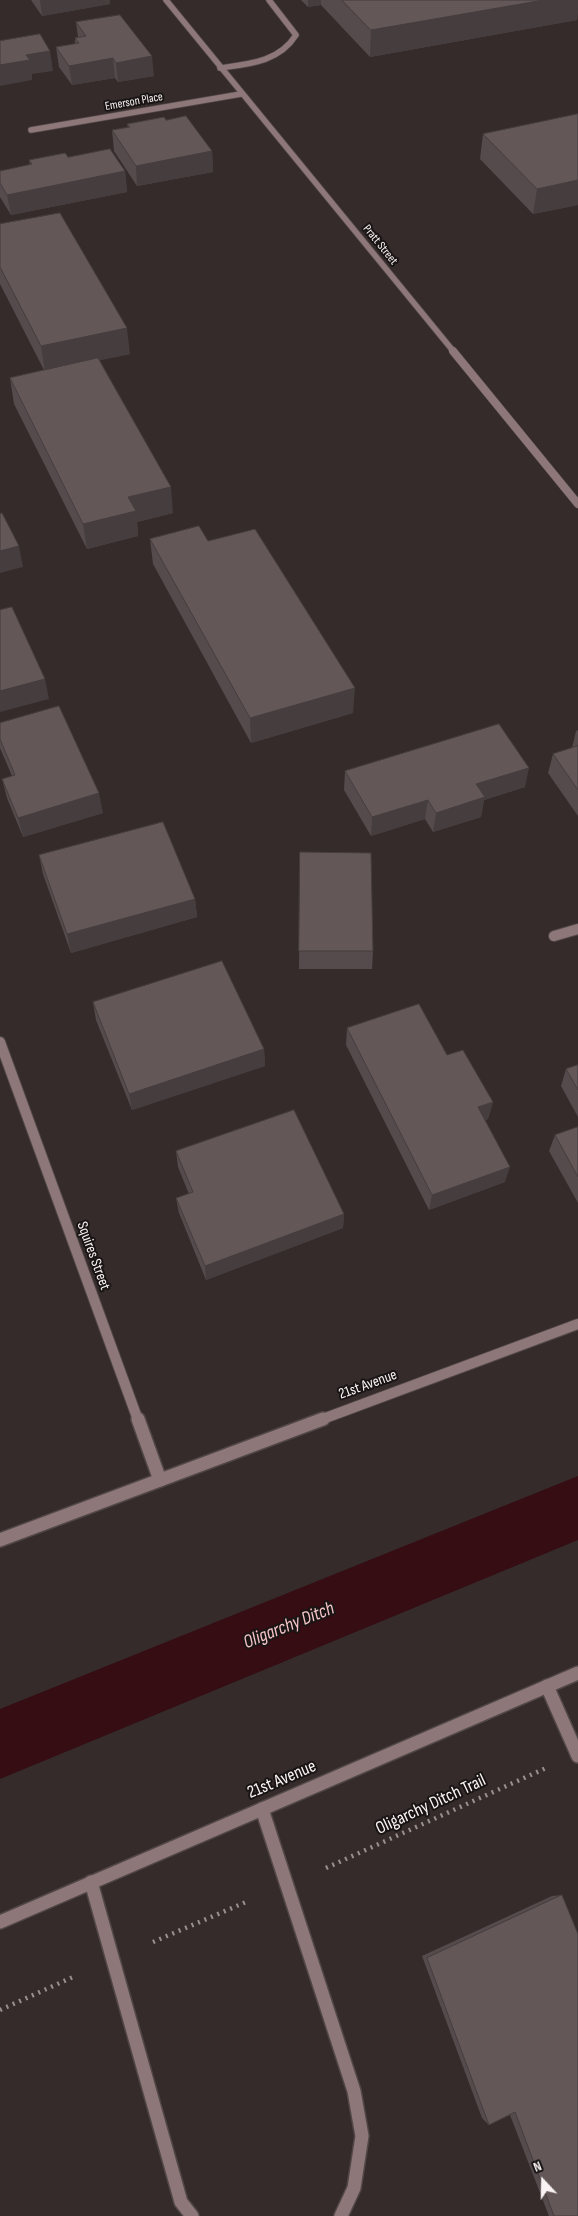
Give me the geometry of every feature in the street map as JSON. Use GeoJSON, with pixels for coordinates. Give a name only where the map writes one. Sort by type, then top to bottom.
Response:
{"type":"FeatureCollection","features":[{"type":"Feature","properties":{"kind":"street","name":"Pratt Street"},"geometry":{"type":"LineString","coordinates":[[166,0],[578,504]]}},
{"type":"Feature","properties":{"kind":"street"},"geometry":{"type":"LineString","coordinates":[[220,68],[274,57],[291,45],[296,34],[270,0]]}},
{"type":"Feature","properties":{"kind":"street","name":"Emerson Place"},"geometry":{"type":"LineString","coordinates":[[31,130],[241,94]]}},
{"type":"Feature","properties":{"kind":"street"},"geometry":{"type":"LineString","coordinates":[[554,936],[578,929]]}},
{"type":"Feature","properties":{"kind":"street","name":"Squires Street"},"geometry":{"type":"LineString","coordinates":[[0,1042],[160,1480]]}},
{"type":"Feature","properties":{"kind":"street","name":"21st Avenue"},"geometry":{"type":"LineString","coordinates":[[0,1540],[578,1324]]}},
{"type":"Feature","properties":{"kind":"street","name":"21st Avenue"},"geometry":{"type":"LineString","coordinates":[[0,1922],[578,1673]]}},
{"type":"Feature","properties":{"kind":"street"},"geometry":{"type":"LineString","coordinates":[[547,1686],[578,1756]]}},
{"type":"Feature","properties":{"kind":"street"},"geometry":{"type":"LineString","coordinates":[[262,1809],[354,2091],[362,2136],[354,2188],[341,2216]]}},
{"type":"Feature","properties":{"kind":"street"},"geometry":{"type":"LineString","coordinates":[[91,1882],[181,2202],[192,2216]]}},
{"type":"Feature","properties":{"kind":"path","name":"Oligarchy Ditch Trail"},"geometry":{"type":"LineString","coordinates":[[326,1868],[548,1767]]}},
{"type":"Feature","properties":{"kind":"path"},"geometry":{"type":"LineString","coordinates":[[153,1942],[246,1902]]}},
{"type":"Feature","properties":{"kind":"path"},"geometry":{"type":"LineString","coordinates":[[0,2010],[73,1977]]}},
{"type":"Feature","properties":{"kind":"building"},"geometry":{"type":"Polygon","coordinates":[[[342,0],[544,0],[371,30],[342,0]]]}},
{"type":"Feature","properties":{"kind":"building"},"geometry":{"type":"Polygon","coordinates":[[[120,15],[152,56],[116,63],[113,58],[69,66],[56,47],[79,43],[75,38],[86,36],[76,22],[120,15]]]}},
{"type":"Feature","properties":{"kind":"building"},"geometry":{"type":"Polygon","coordinates":[[[40,34],[50,51],[26,55],[30,60],[0,65],[0,41],[40,34]]]}},
{"type":"Feature","properties":{"kind":"building"},"geometry":{"type":"Polygon","coordinates":[[[578,114],[578,180],[537,189],[483,134],[578,114]]]}},
{"type":"Feature","properties":{"kind":"building"},"geometry":{"type":"Polygon","coordinates":[[[186,116],[212,151],[136,166],[112,130],[130,127],[127,124],[164,117],[166,120],[186,116]]]}},
{"type":"Feature","properties":{"kind":"building"},"geometry":{"type":"Polygon","coordinates":[[[110,149],[125,171],[7,195],[0,183],[0,171],[32,164],[29,160],[65,153],[68,157],[110,149]]]}},
{"type":"Feature","properties":{"kind":"building"},"geometry":{"type":"Polygon","coordinates":[[[60,213],[127,328],[41,346],[0,267],[0,224],[60,213]]]}},
{"type":"Feature","properties":{"kind":"building"},"geometry":{"type":"Polygon","coordinates":[[[98,358],[171,487],[128,497],[136,511],[83,524],[10,378],[98,358]]]}},
{"type":"Feature","properties":{"kind":"building"},"geometry":{"type":"Polygon","coordinates":[[[2,513],[19,546],[0,551],[0,514],[2,513]]]}},
{"type":"Feature","properties":{"kind":"building"},"geometry":{"type":"Polygon","coordinates":[[[199,526],[208,541],[255,529],[355,688],[250,718],[150,539],[199,526]]]}},
{"type":"Feature","properties":{"kind":"building"},"geometry":{"type":"Polygon","coordinates":[[[12,607],[45,679],[0,691],[0,610],[12,607]]]}},
{"type":"Feature","properties":{"kind":"building"},"geometry":{"type":"Polygon","coordinates":[[[59,706],[99,793],[18,818],[2,779],[15,775],[0,739],[0,723],[59,706]]]}},
{"type":"Feature","properties":{"kind":"building"},"geometry":{"type":"Polygon","coordinates":[[[499,724],[529,768],[476,784],[485,797],[436,813],[428,800],[372,817],[345,771],[499,724]]]}},
{"type":"Feature","properties":{"kind":"building"},"geometry":{"type":"Polygon","coordinates":[[[578,746],[578,790],[553,754],[578,746]]]}},
{"type":"Feature","properties":{"kind":"building"},"geometry":{"type":"Polygon","coordinates":[[[163,822],[195,899],[67,934],[39,855],[163,822]]]}},
{"type":"Feature","properties":{"kind":"building"},"geometry":{"type":"Polygon","coordinates":[[[300,852],[371,853],[373,951],[299,951],[300,852]]]}},
{"type":"Feature","properties":{"kind":"building"},"geometry":{"type":"Polygon","coordinates":[[[222,961],[264,1049],[129,1094],[93,1002],[222,961]]]}},
{"type":"Feature","properties":{"kind":"building"},"geometry":{"type":"Polygon","coordinates":[[[419,1004],[447,1055],[463,1050],[493,1102],[478,1107],[510,1167],[432,1195],[347,1028],[419,1004]]]}},
{"type":"Feature","properties":{"kind":"building"},"geometry":{"type":"Polygon","coordinates":[[[578,1065],[578,1090],[566,1069],[578,1065]]]}},
{"type":"Feature","properties":{"kind":"building"},"geometry":{"type":"Polygon","coordinates":[[[294,1110],[344,1214],[205,1266],[176,1198],[193,1192],[176,1151],[294,1110]]]}},
{"type":"Feature","properties":{"kind":"building"},"geometry":{"type":"Polygon","coordinates":[[[578,1127],[578,1177],[555,1135],[578,1127]]]}},
{"type":"Feature","properties":{"kind":"building"},"geometry":{"type":"Polygon","coordinates":[[[562,1895],[578,1934],[578,2216],[554,2216],[515,2112],[489,2125],[427,1958],[562,1895]]]}},
{"type":"Feature","properties":{"kind":"waterway","name":"Oligarchy Ditch"},"geometry":{"type":"LineString","coordinates":[[0,1744],[578,1508]]}}]}
